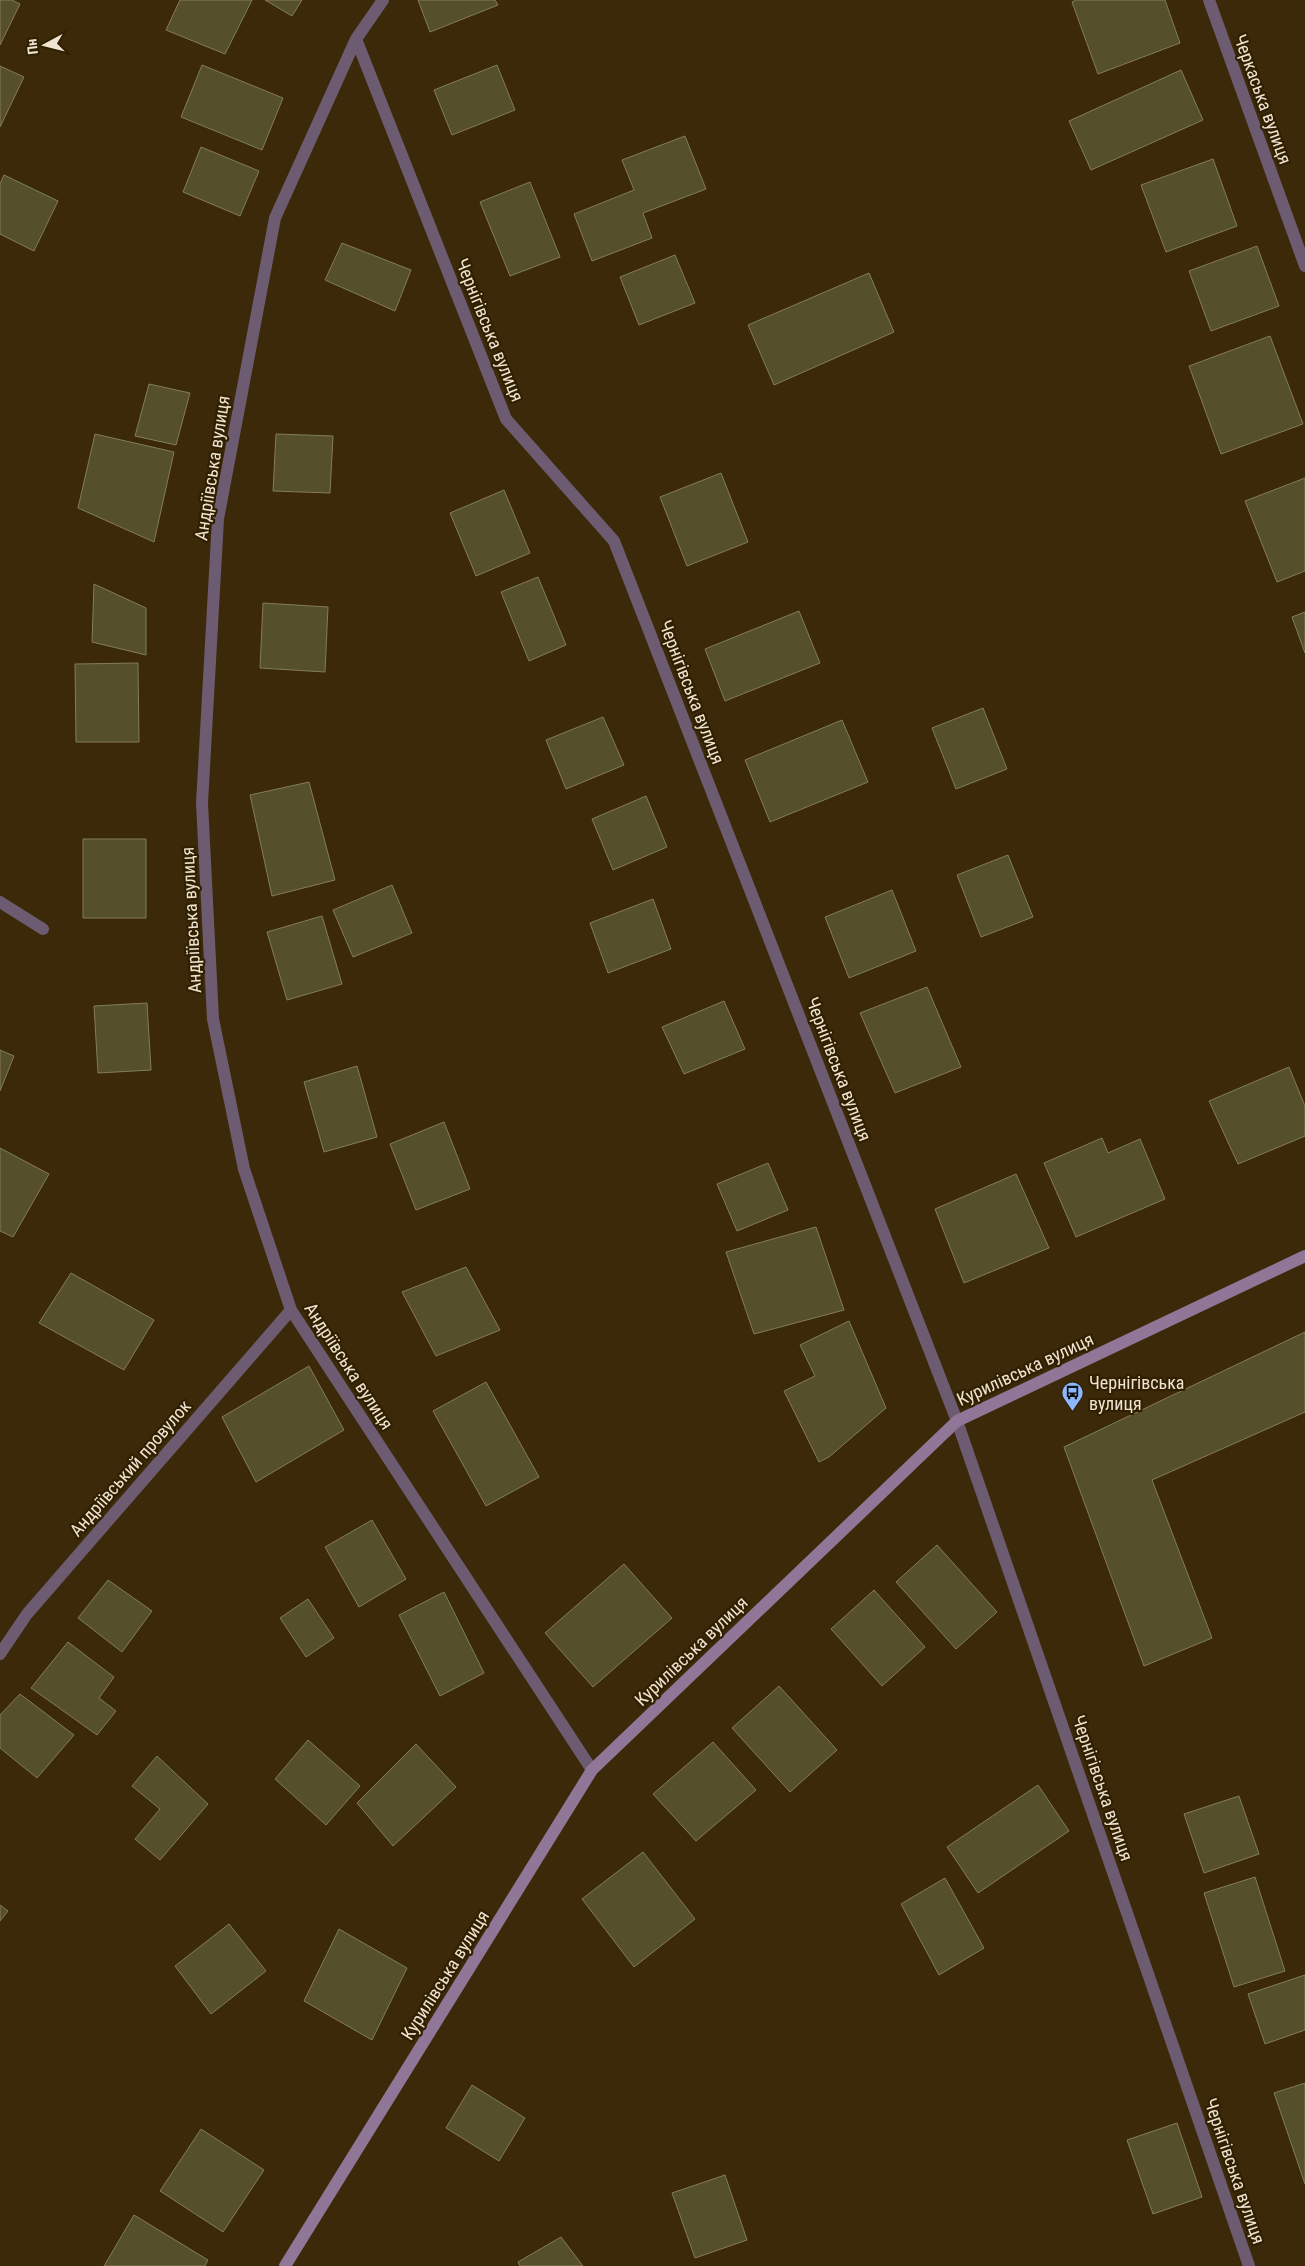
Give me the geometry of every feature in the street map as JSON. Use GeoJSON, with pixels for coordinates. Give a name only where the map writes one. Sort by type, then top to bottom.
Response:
{"type":"FeatureCollection","features":[{"type":"Feature","properties":{"kind":"main road","name":"Курилівська вулиця"},"geometry":{"type":"LineString","coordinates":[[285,2266],[592,1770],[957,1421],[1305,1256]]}},
{"type":"Feature","properties":{"kind":"street","name":"Андріївська вулиця"},"geometry":{"type":"LineString","coordinates":[[383,0],[356,39],[275,218],[218,519],[202,803],[214,1019],[244,1169],[291,1310],[592,1770]]}},
{"type":"Feature","properties":{"kind":"street","name":"Черкаська вулиця"},"geometry":{"type":"LineString","coordinates":[[1210,0],[1305,266]]}},
{"type":"Feature","properties":{"kind":"street","name":"Чернігівська вулиця"},"geometry":{"type":"LineString","coordinates":[[356,39],[506,419],[614,541],[957,1421],[1249,2266]]}},
{"type":"Feature","properties":{"kind":"street"},"geometry":{"type":"LineString","coordinates":[[0,902],[43,929]]}},
{"type":"Feature","properties":{"kind":"street","name":"Андріївський провулок"},"geometry":{"type":"LineString","coordinates":[[0,1654],[27,1614],[291,1310]]}},
{"type":"Feature","properties":{"kind":"building"},"geometry":{"type":"Polygon","coordinates":[[[0,0],[12,0],[20,4],[0,45],[0,0]]]}},
{"type":"Feature","properties":{"kind":"building"},"geometry":{"type":"Polygon","coordinates":[[[180,0],[252,0],[225,54],[166,30],[180,0]]]}},
{"type":"Feature","properties":{"kind":"building"},"geometry":{"type":"Polygon","coordinates":[[[265,0],[302,0],[292,16],[265,0]]]}},
{"type":"Feature","properties":{"kind":"building"},"geometry":{"type":"Polygon","coordinates":[[[418,0],[495,0],[498,5],[430,32],[418,0]]]}},
{"type":"Feature","properties":{"kind":"building"},"geometry":{"type":"Polygon","coordinates":[[[1076,0],[1165,0],[1180,43],[1098,74],[1072,2],[1076,0]]]}},
{"type":"Feature","properties":{"kind":"building"},"geometry":{"type":"Polygon","coordinates":[[[202,65],[283,98],[262,150],[181,117],[202,65]]]}},
{"type":"Feature","properties":{"kind":"building"},"geometry":{"type":"Polygon","coordinates":[[[497,65],[515,110],[452,135],[434,90],[497,65]]]}},
{"type":"Feature","properties":{"kind":"building"},"geometry":{"type":"Polygon","coordinates":[[[0,66],[24,77],[0,127],[0,66]]]}},
{"type":"Feature","properties":{"kind":"building"},"geometry":{"type":"Polygon","coordinates":[[[1181,70],[1203,120],[1091,170],[1069,121],[1181,70]]]}},
{"type":"Feature","properties":{"kind":"building"},"geometry":{"type":"Polygon","coordinates":[[[685,136],[706,189],[643,213],[652,238],[592,261],[574,214],[634,190],[622,160],[685,136]]]}},
{"type":"Feature","properties":{"kind":"building"},"geometry":{"type":"Polygon","coordinates":[[[201,147],[259,171],[240,216],[183,192],[201,147]]]}},
{"type":"Feature","properties":{"kind":"building"},"geometry":{"type":"Polygon","coordinates":[[[1213,159],[1237,226],[1166,252],[1141,185],[1213,159]]]}},
{"type":"Feature","properties":{"kind":"building"},"geometry":{"type":"Polygon","coordinates":[[[4,175],[58,201],[34,251],[0,234],[0,184],[4,175]]]}},
{"type":"Feature","properties":{"kind":"building"},"geometry":{"type":"Polygon","coordinates":[[[530,182],[560,257],[510,276],[480,202],[530,182]]]}},
{"type":"Feature","properties":{"kind":"building"},"geometry":{"type":"Polygon","coordinates":[[[342,243],[411,270],[395,311],[325,280],[342,243]]]}},
{"type":"Feature","properties":{"kind":"building"},"geometry":{"type":"Polygon","coordinates":[[[1257,246],[1279,306],[1211,331],[1189,271],[1257,246]]]}},
{"type":"Feature","properties":{"kind":"building"},"geometry":{"type":"Polygon","coordinates":[[[675,255],[695,303],[639,325],[620,277],[675,255]]]}},
{"type":"Feature","properties":{"kind":"building"},"geometry":{"type":"Polygon","coordinates":[[[869,273],[894,332],[774,385],[748,325],[869,273]]]}},
{"type":"Feature","properties":{"kind":"building"},"geometry":{"type":"Polygon","coordinates":[[[1270,336],[1303,424],[1221,454],[1189,366],[1270,336]]]}},
{"type":"Feature","properties":{"kind":"building"},"geometry":{"type":"Polygon","coordinates":[[[149,384],[190,393],[176,445],[135,436],[149,384]]]}},
{"type":"Feature","properties":{"kind":"building"},"geometry":{"type":"Polygon","coordinates":[[[95,434],[174,452],[154,542],[78,508],[95,434]]]}},
{"type":"Feature","properties":{"kind":"building"},"geometry":{"type":"Polygon","coordinates":[[[276,434],[333,436],[330,493],[273,491],[276,434]]]}},
{"type":"Feature","properties":{"kind":"building"},"geometry":{"type":"Polygon","coordinates":[[[721,473],[748,542],[687,566],[660,497],[721,473]]]}},
{"type":"Feature","properties":{"kind":"building"},"geometry":{"type":"Polygon","coordinates":[[[1305,478],[1305,571],[1277,582],[1245,501],[1305,478]]]}},
{"type":"Feature","properties":{"kind":"building"},"geometry":{"type":"Polygon","coordinates":[[[504,490],[530,553],[476,576],[450,513],[504,490]]]}},
{"type":"Feature","properties":{"kind":"building"},"geometry":{"type":"Polygon","coordinates":[[[538,577],[566,645],[529,661],[501,592],[538,577]]]}},
{"type":"Feature","properties":{"kind":"building"},"geometry":{"type":"Polygon","coordinates":[[[94,584],[146,608],[146,655],[92,642],[94,584]]]}},
{"type":"Feature","properties":{"kind":"building"},"geometry":{"type":"Polygon","coordinates":[[[263,603],[328,607],[325,672],[260,668],[263,603]]]}},
{"type":"Feature","properties":{"kind":"building"},"geometry":{"type":"Polygon","coordinates":[[[799,611],[820,663],[725,701],[705,649],[799,611]]]}},
{"type":"Feature","properties":{"kind":"building"},"geometry":{"type":"Polygon","coordinates":[[[1305,612],[1305,653],[1292,617],[1305,612]]]}},
{"type":"Feature","properties":{"kind":"building"},"geometry":{"type":"Polygon","coordinates":[[[138,663],[139,742],[76,742],[75,664],[138,663]]]}},
{"type":"Feature","properties":{"kind":"building"},"geometry":{"type":"Polygon","coordinates":[[[983,708],[1007,769],[956,789],[932,728],[983,708]]]}},
{"type":"Feature","properties":{"kind":"building"},"geometry":{"type":"Polygon","coordinates":[[[603,717],[624,765],[566,789],[546,740],[603,717]]]}},
{"type":"Feature","properties":{"kind":"building"},"geometry":{"type":"Polygon","coordinates":[[[842,720],[868,782],[770,822],[745,760],[842,720]]]}},
{"type":"Feature","properties":{"kind":"building"},"geometry":{"type":"Polygon","coordinates":[[[309,782],[335,880],[272,896],[250,795],[309,782]]]}},
{"type":"Feature","properties":{"kind":"building"},"geometry":{"type":"Polygon","coordinates":[[[646,796],[667,847],[613,870],[592,819],[646,796]]]}},
{"type":"Feature","properties":{"kind":"building"},"geometry":{"type":"Polygon","coordinates":[[[83,839],[146,839],[146,918],[83,918],[83,839]]]}},
{"type":"Feature","properties":{"kind":"building"},"geometry":{"type":"Polygon","coordinates":[[[1008,855],[1033,917],[981,937],[957,875],[1008,855]]]}},
{"type":"Feature","properties":{"kind":"building"},"geometry":{"type":"Polygon","coordinates":[[[392,885],[412,933],[353,957],[333,910],[392,885]]]}},
{"type":"Feature","properties":{"kind":"building"},"geometry":{"type":"Polygon","coordinates":[[[892,890],[916,951],[849,978],[825,917],[892,890]]]}},
{"type":"Feature","properties":{"kind":"building"},"geometry":{"type":"Polygon","coordinates":[[[653,899],[671,949],[608,973],[590,923],[653,899]]]}},
{"type":"Feature","properties":{"kind":"building"},"geometry":{"type":"Polygon","coordinates":[[[322,916],[342,984],[287,1000],[267,932],[322,916]]]}},
{"type":"Feature","properties":{"kind":"building"},"geometry":{"type":"Polygon","coordinates":[[[927,987],[961,1067],[895,1093],[860,1013],[927,987]]]}},
{"type":"Feature","properties":{"kind":"building"},"geometry":{"type":"Polygon","coordinates":[[[724,1001],[745,1049],[684,1074],[662,1027],[724,1001]]]}},
{"type":"Feature","properties":{"kind":"building"},"geometry":{"type":"Polygon","coordinates":[[[147,1003],[151,1070],[98,1073],[94,1006],[147,1003]]]}},
{"type":"Feature","properties":{"kind":"building"},"geometry":{"type":"Polygon","coordinates":[[[0,1050],[14,1056],[0,1091],[0,1050]]]}},
{"type":"Feature","properties":{"kind":"building"},"geometry":{"type":"Polygon","coordinates":[[[357,1066],[377,1137],[324,1152],[304,1082],[357,1066]]]}},
{"type":"Feature","properties":{"kind":"building"},"geometry":{"type":"Polygon","coordinates":[[[1289,1067],[1305,1106],[1305,1136],[1238,1164],[1209,1101],[1289,1067]]]}},
{"type":"Feature","properties":{"kind":"building"},"geometry":{"type":"Polygon","coordinates":[[[444,1122],[470,1189],[416,1210],[390,1144],[444,1122]]]}},
{"type":"Feature","properties":{"kind":"building"},"geometry":{"type":"Polygon","coordinates":[[[1102,1138],[1108,1153],[1140,1139],[1165,1199],[1076,1237],[1044,1163],[1102,1138]]]}},
{"type":"Feature","properties":{"kind":"building"},"geometry":{"type":"Polygon","coordinates":[[[0,1148],[49,1174],[13,1237],[0,1231],[0,1148]]]}},
{"type":"Feature","properties":{"kind":"building"},"geometry":{"type":"Polygon","coordinates":[[[768,1163],[788,1210],[737,1231],[717,1184],[768,1163]]]}},
{"type":"Feature","properties":{"kind":"building"},"geometry":{"type":"Polygon","coordinates":[[[1016,1174],[1049,1248],[964,1283],[935,1209],[1016,1174]]]}},
{"type":"Feature","properties":{"kind":"building"},"geometry":{"type":"Polygon","coordinates":[[[816,1227],[844,1310],[754,1334],[726,1252],[816,1227]]]}},
{"type":"Feature","properties":{"kind":"building"},"geometry":{"type":"Polygon","coordinates":[[[466,1267],[500,1330],[436,1356],[402,1292],[466,1267]]]}},
{"type":"Feature","properties":{"kind":"building"},"geometry":{"type":"Polygon","coordinates":[[[71,1273],[154,1320],[124,1370],[39,1323],[71,1273]]]}},
{"type":"Feature","properties":{"kind":"building"},"geometry":{"type":"Polygon","coordinates":[[[849,1321],[886,1408],[829,1457],[819,1462],[784,1391],[815,1376],[800,1345],[849,1321]]]}},
{"type":"Feature","properties":{"kind":"building"},"geometry":{"type":"Polygon","coordinates":[[[1305,1332],[1305,1412],[1152,1480],[1212,1638],[1144,1666],[1064,1447],[1305,1332]]]}},
{"type":"Feature","properties":{"kind":"building"},"geometry":{"type":"Polygon","coordinates":[[[309,1366],[344,1430],[256,1482],[222,1417],[309,1366]]]}},
{"type":"Feature","properties":{"kind":"building"},"geometry":{"type":"Polygon","coordinates":[[[486,1382],[539,1477],[486,1506],[433,1411],[486,1382]]]}},
{"type":"Feature","properties":{"kind":"building"},"geometry":{"type":"Polygon","coordinates":[[[372,1520],[406,1579],[359,1607],[325,1547],[372,1520]]]}},
{"type":"Feature","properties":{"kind":"building"},"geometry":{"type":"Polygon","coordinates":[[[937,1545],[997,1612],[956,1649],[896,1582],[937,1545]]]}},
{"type":"Feature","properties":{"kind":"building"},"geometry":{"type":"Polygon","coordinates":[[[624,1564],[672,1618],[593,1687],[545,1633],[624,1564]]]}},
{"type":"Feature","properties":{"kind":"building"},"geometry":{"type":"Polygon","coordinates":[[[108,1580],[152,1611],[122,1652],[78,1618],[108,1580]]]}},
{"type":"Feature","properties":{"kind":"building"},"geometry":{"type":"Polygon","coordinates":[[[874,1590],[925,1647],[882,1686],[831,1629],[874,1590]]]}},
{"type":"Feature","properties":{"kind":"building"},"geometry":{"type":"Polygon","coordinates":[[[444,1592],[484,1673],[440,1696],[399,1615],[444,1592]]]}},
{"type":"Feature","properties":{"kind":"building"},"geometry":{"type":"Polygon","coordinates":[[[308,1599],[334,1638],[306,1657],[280,1618],[308,1599]]]}},
{"type":"Feature","properties":{"kind":"building"},"geometry":{"type":"Polygon","coordinates":[[[68,1642],[114,1677],[99,1698],[116,1711],[97,1735],[31,1688],[68,1642]]]}},
{"type":"Feature","properties":{"kind":"building"},"geometry":{"type":"Polygon","coordinates":[[[779,1686],[837,1750],[790,1792],[732,1728],[779,1686]]]}},
{"type":"Feature","properties":{"kind":"building"},"geometry":{"type":"Polygon","coordinates":[[[20,1694],[74,1735],[37,1778],[0,1748],[0,1715],[20,1694]]]}},
{"type":"Feature","properties":{"kind":"building"},"geometry":{"type":"Polygon","coordinates":[[[308,1740],[360,1786],[326,1825],[275,1779],[308,1740]]]}},
{"type":"Feature","properties":{"kind":"building"},"geometry":{"type":"Polygon","coordinates":[[[713,1742],[756,1790],[696,1841],[653,1794],[713,1742]]]}},
{"type":"Feature","properties":{"kind":"building"},"geometry":{"type":"Polygon","coordinates":[[[416,1744],[456,1787],[393,1846],[357,1803],[416,1744]]]}},
{"type":"Feature","properties":{"kind":"building"},"geometry":{"type":"Polygon","coordinates":[[[157,1756],[208,1804],[160,1860],[135,1839],[160,1809],[132,1786],[157,1756]]]}},
{"type":"Feature","properties":{"kind":"building"},"geometry":{"type":"Polygon","coordinates":[[[1038,1785],[1069,1831],[978,1893],[947,1847],[1038,1785]]]}},
{"type":"Feature","properties":{"kind":"building"},"geometry":{"type":"Polygon","coordinates":[[[1239,1796],[1259,1854],[1204,1873],[1184,1814],[1239,1796]]]}},
{"type":"Feature","properties":{"kind":"building"},"geometry":{"type":"Polygon","coordinates":[[[643,1852],[695,1919],[634,1967],[582,1899],[643,1852]]]}},
{"type":"Feature","properties":{"kind":"building"},"geometry":{"type":"Polygon","coordinates":[[[1255,1877],[1285,1971],[1234,1987],[1204,1893],[1255,1877]]]}},
{"type":"Feature","properties":{"kind":"building"},"geometry":{"type":"Polygon","coordinates":[[[945,1878],[984,1948],[939,1975],[901,1904],[945,1878]]]}},
{"type":"Feature","properties":{"kind":"building"},"geometry":{"type":"Polygon","coordinates":[[[0,1905],[8,1911],[0,1921],[0,1905]]]}},
{"type":"Feature","properties":{"kind":"building"},"geometry":{"type":"Polygon","coordinates":[[[229,1924],[266,1971],[211,2014],[175,1966],[229,1924]]]}},
{"type":"Feature","properties":{"kind":"building"},"geometry":{"type":"Polygon","coordinates":[[[339,1929],[407,1968],[372,2040],[304,2001],[339,1929]]]}},
{"type":"Feature","properties":{"kind":"building"},"geometry":{"type":"Polygon","coordinates":[[[1305,1975],[1305,2030],[1265,2044],[1248,1994],[1305,1975]]]}},
{"type":"Feature","properties":{"kind":"building"},"geometry":{"type":"Polygon","coordinates":[[[1305,2083],[1305,2184],[1274,2093],[1305,2083]]]}},
{"type":"Feature","properties":{"kind":"building"},"geometry":{"type":"Polygon","coordinates":[[[472,2085],[525,2118],[499,2161],[446,2128],[472,2085]]]}},
{"type":"Feature","properties":{"kind":"building"},"geometry":{"type":"Polygon","coordinates":[[[1177,2123],[1202,2197],[1153,2214],[1127,2140],[1177,2123]]]}},
{"type":"Feature","properties":{"kind":"building"},"geometry":{"type":"Polygon","coordinates":[[[201,2129],[264,2170],[223,2232],[160,2191],[201,2129]]]}},
{"type":"Feature","properties":{"kind":"building"},"geometry":{"type":"Polygon","coordinates":[[[725,2175],[747,2240],[695,2258],[672,2193],[725,2175]]]}},
{"type":"Feature","properties":{"kind":"building"},"geometry":{"type":"Polygon","coordinates":[[[134,2215],[208,2260],[205,2266],[104,2266],[134,2215]]]}},
{"type":"Feature","properties":{"kind":"building"},"geometry":{"type":"Polygon","coordinates":[[[561,2237],[583,2266],[520,2266],[518,2262],[561,2237]]]}},
{"type":"Feature","properties":{"kind":"place","name":"Чернігівська вулиця"},"geometry":{"type":"Point","coordinates":[1073,1411]}}]}
